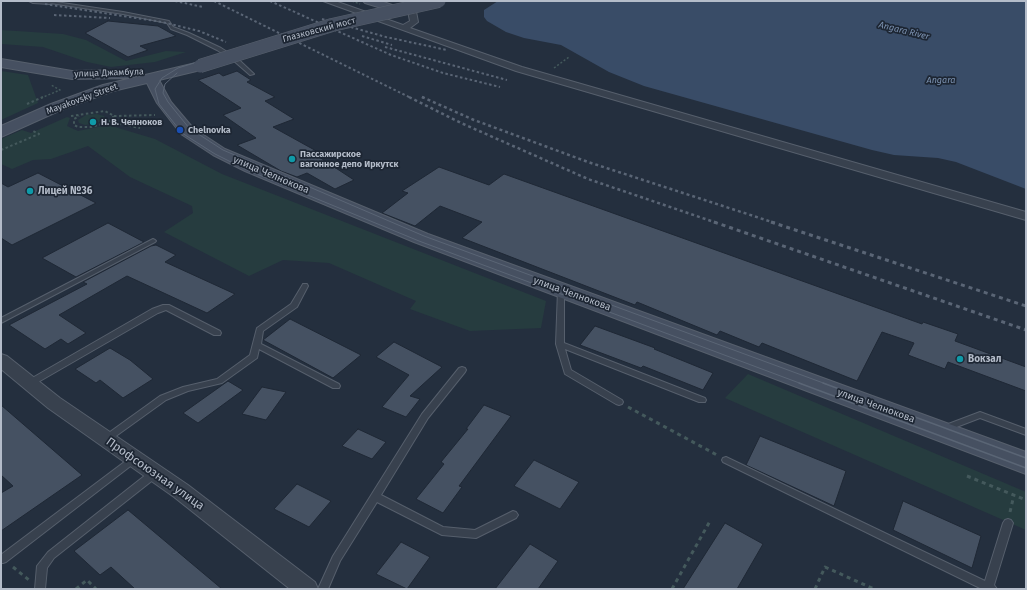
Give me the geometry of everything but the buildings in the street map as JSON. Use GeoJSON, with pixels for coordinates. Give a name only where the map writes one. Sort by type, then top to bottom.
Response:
{"type":"FeatureCollection","features":[{"type":"Feature","properties":{"kind":"main road"},"geometry":{"type":"LineString","coordinates":[[369,1],[388,7]]}},
{"type":"Feature","properties":{"kind":"main road","name":"Глазковский мост"},"geometry":{"type":"LineString","coordinates":[[197,64],[311,25],[417,1]]}},
{"type":"Feature","properties":{"kind":"main road","name":"Глазковский мост"},"geometry":{"type":"LineString","coordinates":[[197,64],[332,25],[439,1]]}},
{"type":"Feature","properties":{"kind":"main road","name":"улица Джамбула"},"geometry":{"type":"LineString","coordinates":[[1,63],[72,75],[157,74]]}},
{"type":"Feature","properties":{"kind":"main road"},"geometry":{"type":"LineString","coordinates":[[157,74],[197,64]]}},
{"type":"Feature","properties":{"kind":"main road","name":"Mayakovsky Street"},"geometry":{"type":"LineString","coordinates":[[1,132],[56,107],[108,88],[157,74]]}},
{"type":"Feature","properties":{"kind":"main road","name":"улица Челнокова"},"geometry":{"type":"LineString","coordinates":[[157,74],[156,86],[164,103],[187,131],[219,152],[422,238],[942,430],[1026,463]]}},
{"type":"Feature","properties":{"kind":"main road"},"geometry":{"type":"LineString","coordinates":[[56,107],[78,89],[79,82],[72,75]]}},
{"type":"Feature","properties":{"kind":"street"},"geometry":{"type":"LineString","coordinates":[[33,1],[50,2]]}},
{"type":"Feature","properties":{"kind":"street"},"geometry":{"type":"LineString","coordinates":[[327,1],[533,73],[1026,216]]}},
{"type":"Feature","properties":{"kind":"street"},"geometry":{"type":"LineString","coordinates":[[405,28],[414,22],[410,1]]}},
{"type":"Feature","properties":{"kind":"street","name":"Профсоюзная улица"},"geometry":{"type":"LineString","coordinates":[[1,360],[54,403],[181,491],[308,589]]}},
{"type":"Feature","properties":{"kind":"lane"},"geometry":{"type":"LineString","coordinates":[[50,2],[123,13],[168,22],[172,28],[219,49],[252,74]]}},
{"type":"Feature","properties":{"kind":"lane"},"geometry":{"type":"LineString","coordinates":[[1,321],[152,241]]}},
{"type":"Feature","properties":{"kind":"lane"},"geometry":{"type":"LineString","coordinates":[[106,439],[163,398],[186,389],[219,381],[254,356],[260,330],[294,305],[305,286]]}},
{"type":"Feature","properties":{"kind":"lane"},"geometry":{"type":"LineString","coordinates":[[561,290],[560,344],[568,372],[619,402]]}},
{"type":"Feature","properties":{"kind":"lane"},"geometry":{"type":"LineString","coordinates":[[30,384],[155,311],[166,307],[217,333]]}},
{"type":"Feature","properties":{"kind":"lane"},"geometry":{"type":"LineString","coordinates":[[560,344],[702,400]]}},
{"type":"Feature","properties":{"kind":"lane"},"geometry":{"type":"LineString","coordinates":[[257,345],[336,386]]}},
{"type":"Feature","properties":{"kind":"lane"},"geometry":{"type":"LineString","coordinates":[[323,589],[336,559],[425,416],[462,370]]}},
{"type":"Feature","properties":{"kind":"lane"},"geometry":{"type":"LineString","coordinates":[[942,430],[980,415],[1026,432]]}},
{"type":"Feature","properties":{"kind":"lane"},"geometry":{"type":"LineString","coordinates":[[2,558],[134,458]]}},
{"type":"Feature","properties":{"kind":"lane"},"geometry":{"type":"LineString","coordinates":[[726,460],[991,588],[1008,523]]}},
{"type":"Feature","properties":{"kind":"lane"},"geometry":{"type":"LineString","coordinates":[[36,586],[42,566],[51,555],[155,473]]}},
{"type":"Feature","properties":{"kind":"lane"},"geometry":{"type":"LineString","coordinates":[[376,496],[442,531],[476,534],[513,515]]}},
{"type":"Feature","properties":{"kind":"path"},"geometry":{"type":"LineString","coordinates":[[27,104],[60,90],[49,83]]}},
{"type":"Feature","properties":{"kind":"path"},"geometry":{"type":"LineString","coordinates":[[140,128],[109,122],[91,127],[78,127],[74,124],[74,119],[92,111],[104,111],[113,114],[114,116],[155,115]]}},
{"type":"Feature","properties":{"kind":"path"},"geometry":{"type":"LineString","coordinates":[[109,122],[114,116]]}},
{"type":"Feature","properties":{"kind":"path"},"geometry":{"type":"LineString","coordinates":[[1,150],[12,145]]}},
{"type":"Feature","properties":{"kind":"path"},"geometry":{"type":"LineString","coordinates":[[619,402],[726,460]]}},
{"type":"Feature","properties":{"kind":"path"},"geometry":{"type":"LineString","coordinates":[[967,476],[1026,500]]}},
{"type":"Feature","properties":{"kind":"path"},"geometry":{"type":"LineString","coordinates":[[1008,523],[1014,495]]}},
{"type":"Feature","properties":{"kind":"path"},"geometry":{"type":"LineString","coordinates":[[672,589],[710,521]]}},
{"type":"Feature","properties":{"kind":"path"},"geometry":{"type":"LineString","coordinates":[[2,558],[36,586]]}},
{"type":"Feature","properties":{"kind":"path"},"geometry":{"type":"LineString","coordinates":[[815,589],[825,568],[874,589]]}},
{"type":"Feature","properties":{"kind":"path"},"geometry":{"type":"LineString","coordinates":[[76,589],[87,580],[96,589]]}},
{"type":"Feature","properties":{"kind":"green space"},"geometry":{"type":"Polygon","coordinates":[[[1,30],[63,34],[86,40],[126,61],[166,51],[186,52],[155,62],[111,67],[87,62],[43,47],[1,44],[1,30]]]}},
{"type":"Feature","properties":{"kind":"green space"},"geometry":{"type":"Polygon","coordinates":[[[1,71],[28,75],[38,103],[1,120],[1,71]]]}},
{"type":"Feature","properties":{"kind":"green space"},"geometry":{"type":"Polygon","coordinates":[[[97,114],[104,116],[105,119],[97,123],[85,125],[79,123],[78,120],[86,115],[97,114]]]}},
{"type":"Feature","properties":{"kind":"green space"},"geometry":{"type":"Polygon","coordinates":[[[67,117],[70,118],[67,126],[78,131],[108,125],[155,139],[222,174],[546,301],[541,328],[470,331],[410,309],[416,301],[329,263],[283,260],[249,276],[164,232],[193,213],[192,206],[130,177],[88,146],[51,159],[33,160],[12,169],[1,164],[1,139],[22,130],[31,133],[67,117]]]}},
{"type":"Feature","properties":{"kind":"green space"},"geometry":{"type":"Polygon","coordinates":[[[748,374],[1026,492],[1026,530],[725,398],[748,374]]]}},
{"type":"Feature","properties":{"kind":"water","name":"Angara"},"geometry":{"type":"Polygon","coordinates":[[[498,1],[1026,1],[1026,189],[956,162],[938,158],[894,155],[872,150],[644,86],[609,72],[561,45],[524,38],[506,32],[487,21],[484,17],[484,10],[498,1]]]}},
{"type":"Feature","properties":{"kind":"tram line"},"geometry":{"type":"LineString","coordinates":[[421,1],[325,22],[178,68],[162,78],[155,89],[159,104],[182,133],[215,154],[247,170],[419,241],[802,384]]}},
{"type":"Feature","properties":{"kind":"tram line"},"geometry":{"type":"LineString","coordinates":[[415,5],[433,1]]}},
{"type":"Feature","properties":{"kind":"tram line"},"geometry":{"type":"LineString","coordinates":[[177,73],[165,84],[163,93],[168,102],[189,128],[223,150],[424,236],[826,384]]}},
{"type":"Feature","properties":{"kind":"tram line"},"geometry":{"type":"LineString","coordinates":[[799,383],[1026,468]]}},
{"type":"Feature","properties":{"kind":"tram line"},"geometry":{"type":"LineString","coordinates":[[823,383],[1026,458]]}},
{"type":"Feature","properties":{"kind":"railway"},"geometry":{"type":"LineString","coordinates":[[175,1],[203,7]]}},
{"type":"Feature","properties":{"kind":"railway"},"geometry":{"type":"LineString","coordinates":[[214,1],[411,98]]}},
{"type":"Feature","properties":{"kind":"railway"},"geometry":{"type":"LineString","coordinates":[[270,1],[391,55],[443,73],[500,87]]}},
{"type":"Feature","properties":{"kind":"railway"},"geometry":{"type":"LineString","coordinates":[[45,4],[162,22],[199,31],[226,42]]}},
{"type":"Feature","properties":{"kind":"railway"},"geometry":{"type":"LineString","coordinates":[[54,15],[110,18]]}},
{"type":"Feature","properties":{"kind":"railway"},"geometry":{"type":"LineString","coordinates":[[322,19],[386,37],[447,50]]}},
{"type":"Feature","properties":{"kind":"railway"},"geometry":{"type":"LineString","coordinates":[[362,36],[392,45]]}},
{"type":"Feature","properties":{"kind":"railway"},"geometry":{"type":"LineString","coordinates":[[385,47],[507,80]]}},
{"type":"Feature","properties":{"kind":"railway"},"geometry":{"type":"LineString","coordinates":[[424,98],[422,97],[474,120],[588,162],[775,223]]}},
{"type":"Feature","properties":{"kind":"railway"},"geometry":{"type":"LineString","coordinates":[[411,98],[461,123],[588,179],[717,223]]}},
{"type":"Feature","properties":{"kind":"railway"},"geometry":{"type":"LineString","coordinates":[[714,222],[1026,330]]}},
{"type":"Feature","properties":{"kind":"railway"},"geometry":{"type":"LineString","coordinates":[[771,222],[1026,306]]}},
{"type":"Feature","properties":{"kind":"place","name":"Н. В. Челноков"},"geometry":{"type":"Point","coordinates":[93,122]}},
{"type":"Feature","properties":{"kind":"place","name":"Chelnovka"},"geometry":{"type":"Point","coordinates":[180,130]}},
{"type":"Feature","properties":{"kind":"place","name":"Пассажирское вагонное депо Иркутск"},"geometry":{"type":"Point","coordinates":[292,159]}},
{"type":"Feature","properties":{"kind":"place","name":"Лицей №36"},"geometry":{"type":"Point","coordinates":[30,191]}},
{"type":"Feature","properties":{"kind":"place","name":"Вокзал"},"geometry":{"type":"Point","coordinates":[960,359]}},
{"type":"Feature","properties":{"kind":"water label","name":"Angara River"},"geometry":{"type":"Point","coordinates":[904,31]}}]}
